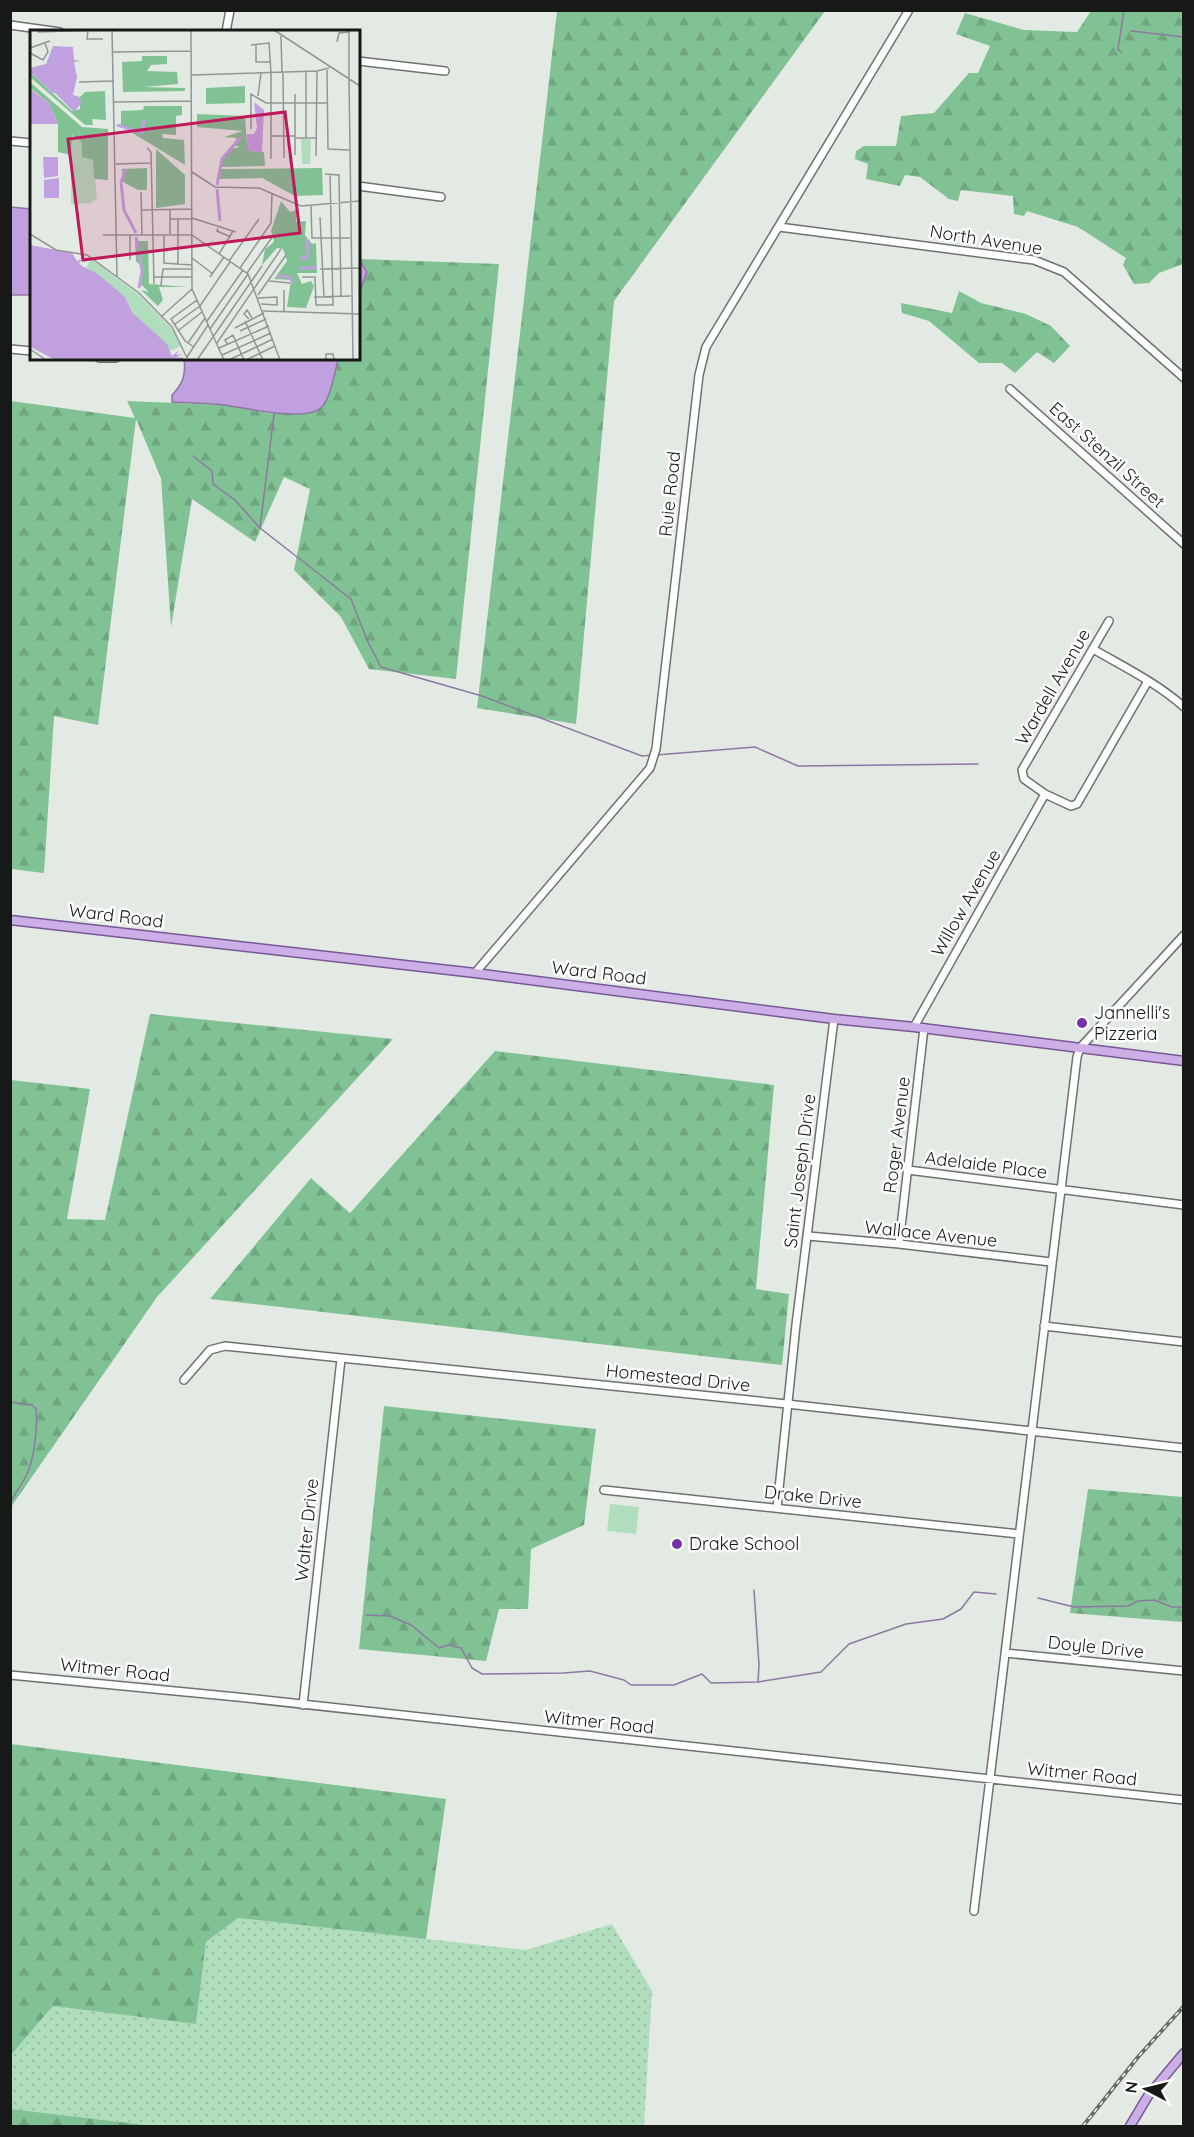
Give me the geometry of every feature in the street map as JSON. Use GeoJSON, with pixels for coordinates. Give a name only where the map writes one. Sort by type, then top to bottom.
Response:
{"type":"FeatureCollection","features":[{"type":"Feature","properties":{"kind":"main road","name":"Ward Road"},"geometry":{"type":"LineString","coordinates":[[10,920],[475,973],[1184,1061]]}},
{"type":"Feature","properties":{"kind":"main road"},"geometry":{"type":"LineString","coordinates":[[1130,2127],[1148,2096],[1184,2053]]}},
{"type":"Feature","properties":{"kind":"street"},"geometry":{"type":"LineString","coordinates":[[226,30],[230,10]]}},
{"type":"Feature","properties":{"kind":"street","name":"Ruie Road"},"geometry":{"type":"LineString","coordinates":[[475,973],[650,768],[656,749],[699,375],[706,347],[909,10]]}},
{"type":"Feature","properties":{"kind":"street"},"geometry":{"type":"LineString","coordinates":[[10,25],[46,30]]}},
{"type":"Feature","properties":{"kind":"street"},"geometry":{"type":"LineString","coordinates":[[360,61],[444,71]]}},
{"type":"Feature","properties":{"kind":"street"},"geometry":{"type":"LineString","coordinates":[[10,141],[30,143]]}},
{"type":"Feature","properties":{"kind":"street"},"geometry":{"type":"LineString","coordinates":[[360,186],[441,197]]}},
{"type":"Feature","properties":{"kind":"street","name":"North Avenue"},"geometry":{"type":"LineString","coordinates":[[779,227],[1034,260],[1064,272],[1184,378]]}},
{"type":"Feature","properties":{"kind":"street"},"geometry":{"type":"LineString","coordinates":[[10,349],[30,351]]}},
{"type":"Feature","properties":{"kind":"street","name":"East Stenzil Street"},"geometry":{"type":"LineString","coordinates":[[1010,388],[1184,544]]}},
{"type":"Feature","properties":{"kind":"street","name":"Wardell Avenue"},"geometry":{"type":"LineString","coordinates":[[1109,621],[1022,770],[1024,780],[1045,794],[1071,806],[1077,804],[1148,681]]}},
{"type":"Feature","properties":{"kind":"street"},"geometry":{"type":"LineString","coordinates":[[1093,649],[1172,696],[1184,707]]}},
{"type":"Feature","properties":{"kind":"street","name":"Willow Avenue"},"geometry":{"type":"LineString","coordinates":[[919,1028],[1045,794]]}},
{"type":"Feature","properties":{"kind":"street"},"geometry":{"type":"LineString","coordinates":[[974,1911],[1077,1057],[1080,1048],[1184,935]]}},
{"type":"Feature","properties":{"kind":"street","name":"Saint Joseph Drive"},"geometry":{"type":"LineString","coordinates":[[777,1508],[796,1325],[834,1019]]}},
{"type":"Feature","properties":{"kind":"street","name":"Roger Avenue"},"geometry":{"type":"LineString","coordinates":[[899,1244],[908,1170],[919,1028]]}},
{"type":"Feature","properties":{"kind":"street","name":"Adelaide Place"},"geometry":{"type":"LineString","coordinates":[[908,1170],[1184,1204]]}},
{"type":"Feature","properties":{"kind":"street","name":"Wallace Avenue"},"geometry":{"type":"LineString","coordinates":[[808,1236],[1051,1262]]}},
{"type":"Feature","properties":{"kind":"street"},"geometry":{"type":"LineString","coordinates":[[1044,1326],[1184,1342]]}},
{"type":"Feature","properties":{"kind":"street","name":"Homestead Drive"},"geometry":{"type":"LineString","coordinates":[[184,1380],[210,1350],[225,1346],[1184,1448]]}},
{"type":"Feature","properties":{"kind":"street","name":"Walter Drive"},"geometry":{"type":"LineString","coordinates":[[303,1705],[341,1359]]}},
{"type":"Feature","properties":{"kind":"street","name":"Drake Drive"},"geometry":{"type":"LineString","coordinates":[[604,1490],[1019,1534]]}},
{"type":"Feature","properties":{"kind":"street","name":"Doyle Drive"},"geometry":{"type":"LineString","coordinates":[[1005,1653],[1184,1671]]}},
{"type":"Feature","properties":{"kind":"street","name":"Witmer Road"},"geometry":{"type":"LineString","coordinates":[[10,1675],[1184,1800]]}},
{"type":"Feature","properties":{"kind":"green space"},"geometry":{"type":"Polygon","coordinates":[[[557,11],[825,11],[614,301],[576,724],[477,708],[557,11]]]}},
{"type":"Feature","properties":{"kind":"green space"},"geometry":{"type":"Polygon","coordinates":[[[1091,11],[1183,11],[1183,264],[1159,273],[1149,283],[1134,284],[1123,265],[1126,258],[1078,227],[1027,211],[1024,216],[1014,214],[1013,196],[961,190],[958,201],[949,199],[920,177],[905,175],[900,186],[866,179],[868,164],[855,159],[856,151],[864,146],[896,146],[901,116],[934,113],[969,73],[978,73],[990,46],[956,34],[965,13],[1024,30],[1077,32],[1091,11]]]}},
{"type":"Feature","properties":{"kind":"green space"},"geometry":{"type":"Polygon","coordinates":[[[360,259],[499,264],[456,679],[369,669],[341,617],[294,570],[310,489],[284,477],[255,542],[192,499],[171,627],[161,478],[136,419],[98,725],[54,716],[44,873],[11,869],[11,401],[135,418],[127,401],[224,405],[274,414],[334,379],[338,360],[360,360],[360,291],[367,272],[360,259]]]}},
{"type":"Feature","properties":{"kind":"green space"},"geometry":{"type":"Polygon","coordinates":[[[959,291],[981,303],[1026,314],[1051,326],[1070,346],[1054,363],[1037,352],[1015,373],[1002,363],[979,363],[929,321],[902,313],[901,303],[952,313],[959,291]]]}},
{"type":"Feature","properties":{"kind":"green space"},"geometry":{"type":"Polygon","coordinates":[[[150,1014],[393,1039],[157,1297],[11,1507],[11,1080],[90,1089],[67,1219],[105,1220],[150,1014]]]}},
{"type":"Feature","properties":{"kind":"green space"},"geometry":{"type":"Polygon","coordinates":[[[495,1051],[774,1085],[756,1289],[789,1294],[782,1365],[210,1299],[311,1178],[350,1213],[495,1051]]]}},
{"type":"Feature","properties":{"kind":"green space"},"geometry":{"type":"Polygon","coordinates":[[[384,1406],[596,1429],[584,1525],[531,1549],[528,1609],[499,1609],[486,1661],[359,1649],[384,1406]]]}},
{"type":"Feature","properties":{"kind":"green space"},"geometry":{"type":"Polygon","coordinates":[[[1088,1489],[1183,1497],[1183,1622],[1070,1613],[1088,1489]]]}},
{"type":"Feature","properties":{"kind":"green space"},"geometry":{"type":"Polygon","coordinates":[[[610,1504],[639,1507],[636,1534],[607,1531],[610,1504]]]}},
{"type":"Feature","properties":{"kind":"green space"},"geometry":{"type":"Polygon","coordinates":[[[11,1744],[446,1799],[426,1939],[238,1918],[206,1942],[196,2024],[53,2006],[11,2055],[11,1744]]]}},
{"type":"Feature","properties":{"kind":"green space"},"geometry":{"type":"Polygon","coordinates":[[[238,1918],[526,1950],[612,1924],[652,1991],[644,2126],[154,2126],[11,2109],[11,2055],[53,2006],[196,2024],[206,1942],[238,1918]]]}},
{"type":"Feature","properties":{"kind":"green space"},"geometry":{"type":"Polygon","coordinates":[[[11,2109],[154,2126],[11,2126],[11,2109]]]}},
{"type":"Feature","properties":{"kind":"shaded area"},"geometry":{"type":"Polygon","coordinates":[[[10,207],[30,209],[30,295],[11,295],[10,207]]]}},
{"type":"Feature","properties":{"kind":"shaded area"},"geometry":{"type":"Polygon","coordinates":[[[360,261],[367,272],[360,291],[360,261]]]}},
{"type":"Feature","properties":{"kind":"shaded area"},"geometry":{"type":"Polygon","coordinates":[[[184,360],[338,360],[325,403],[314,412],[303,414],[274,413],[217,404],[172,402],[172,395],[179,387],[185,369],[184,360]]]}},
{"type":"Feature","properties":{"kind":"waterway"},"geometry":{"type":"LineString","coordinates":[[1121,52],[1118,49],[1124,10]]}},
{"type":"Feature","properties":{"kind":"waterway"},"geometry":{"type":"LineString","coordinates":[[1131,31],[1184,37]]}},
{"type":"Feature","properties":{"kind":"waterway"},"geometry":{"type":"LineString","coordinates":[[260,528],[274,414]]}},
{"type":"Feature","properties":{"kind":"waterway"},"geometry":{"type":"LineString","coordinates":[[193,456],[212,471],[213,484],[235,500],[260,528],[351,599],[367,640],[381,667],[482,696],[642,756],[652,755]]}},
{"type":"Feature","properties":{"kind":"waterway"},"geometry":{"type":"LineString","coordinates":[[656,755],[755,747],[798,766],[978,764]]}},
{"type":"Feature","properties":{"kind":"waterway"},"geometry":{"type":"LineString","coordinates":[[10,1402],[32,1405],[36,1409],[35,1441],[30,1466],[10,1502]]}},
{"type":"Feature","properties":{"kind":"waterway"},"geometry":{"type":"LineString","coordinates":[[754,1590],[758,1682]]}},
{"type":"Feature","properties":{"kind":"waterway"},"geometry":{"type":"LineString","coordinates":[[366,1615],[390,1616],[411,1625],[439,1648],[448,1645],[461,1648],[472,1668],[482,1674],[590,1671],[624,1680],[631,1685],[674,1685],[702,1674],[711,1683],[758,1682],[821,1672],[849,1644],[906,1624],[943,1619],[961,1609],[974,1592],[996,1594]]}},
{"type":"Feature","properties":{"kind":"waterway"},"geometry":{"type":"LineString","coordinates":[[1038,1598],[1074,1607],[1128,1606],[1138,1601],[1154,1600],[1172,1607],[1184,1607]]}},
{"type":"Feature","properties":{"kind":"railway"},"geometry":{"type":"LineString","coordinates":[[1083,2126],[1138,2057],[1184,2006]]}},
{"type":"Feature","properties":{"kind":"place","name":"Jannelli's Pizzeria"},"geometry":{"type":"Point","coordinates":[1082,1023]}},
{"type":"Feature","properties":{"kind":"place","name":"Drake School"},"geometry":{"type":"Point","coordinates":[677,1544]}}]}
